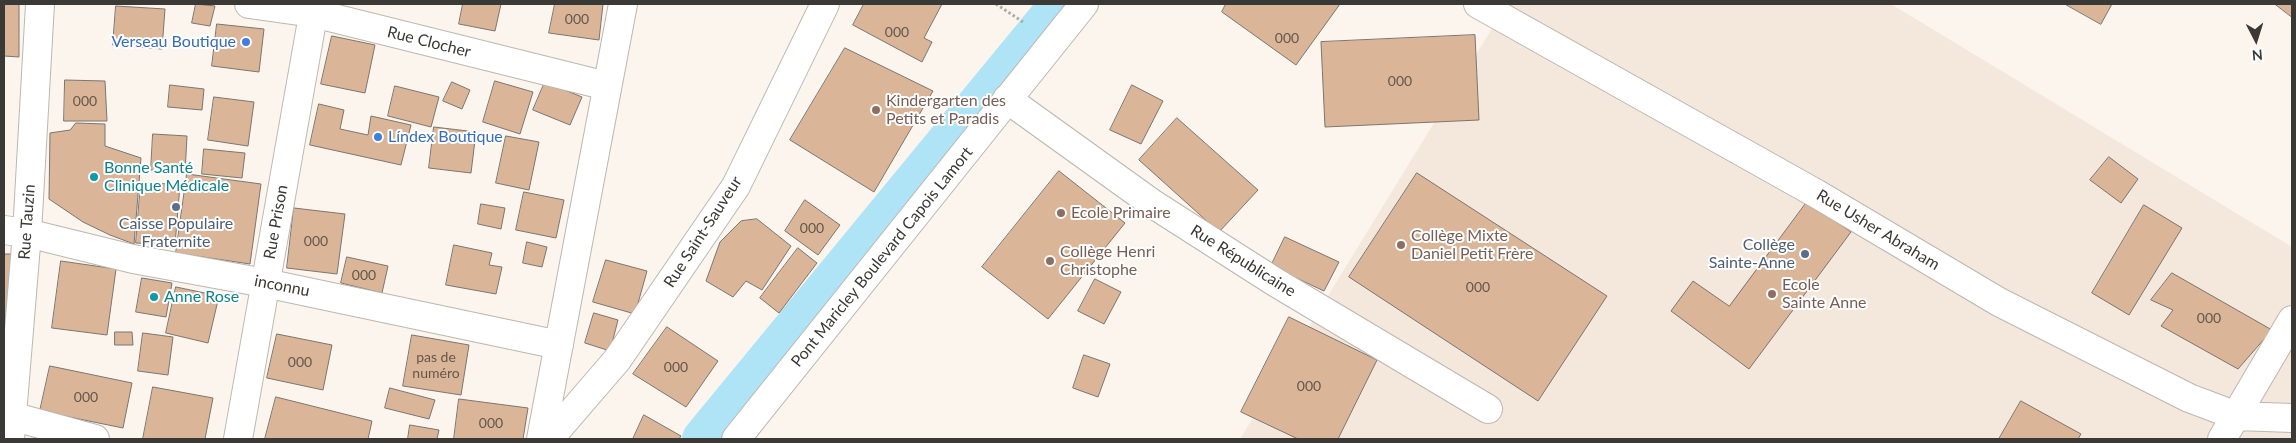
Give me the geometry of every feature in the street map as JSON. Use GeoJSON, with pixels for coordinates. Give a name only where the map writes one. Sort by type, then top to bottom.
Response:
{"type":"FeatureCollection","features":[{"type":"Feature","properties":{"kind":"street","name":"Rue Tauzin"},"geometry":{"type":"LineString","coordinates":[[9,423],[15,231],[40,4]]}},
{"type":"Feature","properties":{"kind":"street","name":"Rue Clocher"},"geometry":{"type":"LineString","coordinates":[[249,4],[314,8],[607,86]]}},
{"type":"Feature","properties":{"kind":"street"},"geometry":{"type":"LineString","coordinates":[[541,439],[622,4]]}},
{"type":"Feature","properties":{"kind":"street","name":"Rue Saint-Sauveur"},"geometry":{"type":"LineString","coordinates":[[549,439],[617,360],[736,186],[825,4]]}},
{"type":"Feature","properties":{"kind":"street","name":"Pont Maricley Boulevard Capois Lamort"},"geometry":{"type":"LineString","coordinates":[[736,439],[1084,4]]}},
{"type":"Feature","properties":{"kind":"street","name":"Rue Usher Abraham"},"geometry":{"type":"LineString","coordinates":[[1478,4],[1817,194],[1999,302],[2189,398],[2237,416],[2292,418]]}},
{"type":"Feature","properties":{"kind":"street","name":"Rue Prison"},"geometry":{"type":"LineString","coordinates":[[238,439],[314,8]]}},
{"type":"Feature","properties":{"kind":"street","name":"Rue Républicaine"},"geometry":{"type":"LineString","coordinates":[[1007,99],[1169,214],[1275,282],[1488,409]]}},
{"type":"Feature","properties":{"kind":"street","name":"inconnu"},"geometry":{"type":"LineString","coordinates":[[15,231],[133,259],[266,283],[559,345]]}},
{"type":"Feature","properties":{"kind":"street"},"geometry":{"type":"LineString","coordinates":[[2222,439],[2292,320]]}},
{"type":"Feature","properties":{"kind":"street"},"geometry":{"type":"LineString","coordinates":[[9,423],[95,439]]}},
{"type":"Feature","properties":{"kind":"shaded area"},"geometry":{"type":"Polygon","coordinates":[[[1507,4],[1891,4],[2292,247],[2292,439],[1240,439],[1507,4]]]}},
{"type":"Feature","properties":{"kind":"building"},"geometry":{"type":"Polygon","coordinates":[[[4,4],[19,4],[19,57],[4,56],[4,4]]]}},
{"type":"Feature","properties":{"kind":"building"},"geometry":{"type":"Polygon","coordinates":[[[196,4],[215,6],[210,26],[192,23],[196,4]]]}},
{"type":"Feature","properties":{"kind":"building"},"geometry":{"type":"Polygon","coordinates":[[[463,4],[501,4],[495,31],[459,24],[463,4]]]}},
{"type":"Feature","properties":{"kind":"building"},"geometry":{"type":"Polygon","coordinates":[[[555,4],[603,4],[599,40],[549,33],[555,4]]]}},
{"type":"Feature","properties":{"kind":"building"},"geometry":{"type":"Polygon","coordinates":[[[864,4],[942,4],[924,38],[932,42],[922,62],[853,25],[864,4]]]}},
{"type":"Feature","properties":{"kind":"building"},"geometry":{"type":"Polygon","coordinates":[[[1226,4],[1340,4],[1296,65],[1222,12],[1226,4]]]}},
{"type":"Feature","properties":{"kind":"building"},"geometry":{"type":"Polygon","coordinates":[[[2065,4],[2112,4],[2101,24],[2065,4]]]}},
{"type":"Feature","properties":{"kind":"building"},"geometry":{"type":"Polygon","coordinates":[[[2275,4],[2292,4],[2292,17],[2275,4]]]}},
{"type":"Feature","properties":{"kind":"building"},"geometry":{"type":"Polygon","coordinates":[[[116,6],[165,9],[162,49],[113,45],[116,6]]]}},
{"type":"Feature","properties":{"kind":"building"},"geometry":{"type":"Polygon","coordinates":[[[217,24],[264,29],[259,72],[212,66],[217,24]]]}},
{"type":"Feature","properties":{"kind":"building"},"geometry":{"type":"Polygon","coordinates":[[[1475,35],[1479,120],[1325,127],[1321,42],[1475,35]]]}},
{"type":"Feature","properties":{"kind":"building"},"geometry":{"type":"Polygon","coordinates":[[[332,36],[375,45],[365,93],[321,84],[332,36]]]}},
{"type":"Feature","properties":{"kind":"building"},"geometry":{"type":"Polygon","coordinates":[[[845,48],[933,91],[874,192],[790,140],[845,48]]]}},
{"type":"Feature","properties":{"kind":"building"},"geometry":{"type":"Polygon","coordinates":[[[65,80],[105,81],[107,121],[64,121],[65,80]]]}},
{"type":"Feature","properties":{"kind":"building"},"geometry":{"type":"Polygon","coordinates":[[[495,81],[533,92],[520,134],[483,122],[495,81]]]}},
{"type":"Feature","properties":{"kind":"building"},"geometry":{"type":"Polygon","coordinates":[[[452,82],[470,90],[462,109],[443,101],[452,82]]]}},
{"type":"Feature","properties":{"kind":"building"},"geometry":{"type":"Polygon","coordinates":[[[545,82],[582,97],[570,125],[533,110],[545,82]]]}},
{"type":"Feature","properties":{"kind":"building"},"geometry":{"type":"Polygon","coordinates":[[[170,85],[204,89],[202,110],[168,107],[170,85]]]}},
{"type":"Feature","properties":{"kind":"building"},"geometry":{"type":"Polygon","coordinates":[[[1132,85],[1163,101],[1141,144],[1110,130],[1132,85]]]}},
{"type":"Feature","properties":{"kind":"building"},"geometry":{"type":"Polygon","coordinates":[[[395,86],[439,97],[431,127],[388,116],[395,86]]]}},
{"type":"Feature","properties":{"kind":"building"},"geometry":{"type":"Polygon","coordinates":[[[214,97],[254,102],[248,146],[208,140],[214,97]]]}},
{"type":"Feature","properties":{"kind":"building"},"geometry":{"type":"Polygon","coordinates":[[[319,104],[344,110],[340,129],[368,135],[371,116],[411,125],[401,165],[310,145],[319,104]]]}},
{"type":"Feature","properties":{"kind":"building"},"geometry":{"type":"Polygon","coordinates":[[[1177,118],[1258,190],[1219,232],[1139,160],[1177,118]]]}},
{"type":"Feature","properties":{"kind":"building","name":"Bonne Santé Clinique Médicale"},"geometry":{"type":"Polygon","coordinates":[[[76,123],[105,124],[105,146],[141,158],[134,244],[83,222],[49,199],[50,133],[70,130],[76,123]]]}},
{"type":"Feature","properties":{"kind":"building"},"geometry":{"type":"Polygon","coordinates":[[[434,127],[476,132],[471,173],[429,168],[434,127]]]}},
{"type":"Feature","properties":{"kind":"building"},"geometry":{"type":"Polygon","coordinates":[[[153,134],[187,136],[185,173],[151,170],[153,134]]]}},
{"type":"Feature","properties":{"kind":"building"},"geometry":{"type":"Polygon","coordinates":[[[506,136],[539,142],[529,190],[496,183],[506,136]]]}},
{"type":"Feature","properties":{"kind":"building"},"geometry":{"type":"Polygon","coordinates":[[[204,149],[245,153],[242,178],[202,174],[204,149]]]}},
{"type":"Feature","properties":{"kind":"building"},"geometry":{"type":"Polygon","coordinates":[[[2109,157],[2138,179],[2121,203],[2090,180],[2109,157]]]}},
{"type":"Feature","properties":{"kind":"building"},"geometry":{"type":"Polygon","coordinates":[[[1059,171],[1125,223],[1048,319],[982,267],[1059,171]]]}},
{"type":"Feature","properties":{"kind":"building"},"geometry":{"type":"Polygon","coordinates":[[[1417,173],[1607,296],[1538,401],[1349,277],[1417,173]]]}},
{"type":"Feature","properties":{"kind":"building"},"geometry":{"type":"Polygon","coordinates":[[[187,174],[261,184],[250,264],[176,253],[187,174]]]}},
{"type":"Feature","properties":{"kind":"building"},"geometry":{"type":"Polygon","coordinates":[[[141,182],[180,185],[175,245],[136,243],[141,182]]]}},
{"type":"Feature","properties":{"kind":"building"},"geometry":{"type":"Polygon","coordinates":[[[524,192],[564,200],[556,238],[516,230],[524,192]]]}},
{"type":"Feature","properties":{"kind":"building"},"geometry":{"type":"Polygon","coordinates":[[[805,200],[840,225],[818,255],[785,231],[805,200]]]}},
{"type":"Feature","properties":{"kind":"building","name":"Ecole Sainte Anne"},"geometry":{"type":"Polygon","coordinates":[[[1807,202],[1851,232],[1749,369],[1671,311],[1693,281],[1729,306],[1807,202]]]}},
{"type":"Feature","properties":{"kind":"building"},"geometry":{"type":"Polygon","coordinates":[[[481,204],[505,208],[501,229],[478,224],[481,204]]]}},
{"type":"Feature","properties":{"kind":"building"},"geometry":{"type":"Polygon","coordinates":[[[2144,205],[2182,228],[2129,315],[2092,293],[2144,205]]]}},
{"type":"Feature","properties":{"kind":"building"},"geometry":{"type":"Polygon","coordinates":[[[294,208],[345,214],[337,274],[287,268],[294,208]]]}},
{"type":"Feature","properties":{"kind":"building"},"geometry":{"type":"Polygon","coordinates":[[[757,219],[791,246],[762,290],[746,281],[733,297],[706,281],[720,242],[741,221],[757,219]]]}},
{"type":"Feature","properties":{"kind":"building"},"geometry":{"type":"Polygon","coordinates":[[[1285,237],[1339,262],[1324,291],[1271,266],[1285,237]]]}},
{"type":"Feature","properties":{"kind":"building"},"geometry":{"type":"Polygon","coordinates":[[[527,242],[547,247],[542,267],[523,263],[527,242]]]}},
{"type":"Feature","properties":{"kind":"building"},"geometry":{"type":"Polygon","coordinates":[[[454,245],[492,253],[489,265],[502,267],[496,294],[446,285],[454,245]]]}},
{"type":"Feature","properties":{"kind":"building"},"geometry":{"type":"Polygon","coordinates":[[[798,248],[817,263],[779,313],[760,298],[798,248]]]}},
{"type":"Feature","properties":{"kind":"building"},"geometry":{"type":"Polygon","coordinates":[[[4,254],[11,254],[14,315],[4,316],[4,254]]]}},
{"type":"Feature","properties":{"kind":"building"},"geometry":{"type":"Polygon","coordinates":[[[347,257],[388,266],[382,293],[341,283],[347,257]]]}},
{"type":"Feature","properties":{"kind":"building"},"geometry":{"type":"Polygon","coordinates":[[[606,260],[647,271],[635,314],[593,302],[606,260]]]}},
{"type":"Feature","properties":{"kind":"building"},"geometry":{"type":"Polygon","coordinates":[[[61,261],[116,269],[107,335],[52,328],[61,261]]]}},
{"type":"Feature","properties":{"kind":"building"},"geometry":{"type":"Polygon","coordinates":[[[2172,273],[2272,330],[2238,369],[2161,326],[2173,310],[2151,300],[2172,273]]]}},
{"type":"Feature","properties":{"kind":"building","name":"Anne Rose"},"geometry":{"type":"Polygon","coordinates":[[[142,278],[172,283],[166,317],[136,312],[142,278]]]}},
{"type":"Feature","properties":{"kind":"building"},"geometry":{"type":"Polygon","coordinates":[[[1095,279],[1121,292],[1104,324],[1078,311],[1095,279]]]}},
{"type":"Feature","properties":{"kind":"building"},"geometry":{"type":"Polygon","coordinates":[[[176,287],[219,296],[208,343],[166,333],[176,287]]]}},
{"type":"Feature","properties":{"kind":"building"},"geometry":{"type":"Polygon","coordinates":[[[594,313],[618,320],[610,351],[585,343],[594,313]]]}},
{"type":"Feature","properties":{"kind":"building"},"geometry":{"type":"Polygon","coordinates":[[[1289,317],[1377,360],[1338,439],[1298,439],[1241,412],[1289,317]]]}},
{"type":"Feature","properties":{"kind":"building"},"geometry":{"type":"Polygon","coordinates":[[[667,327],[718,361],[686,407],[633,374],[667,327]]]}},
{"type":"Feature","properties":{"kind":"building"},"geometry":{"type":"Polygon","coordinates":[[[115,332],[132,332],[133,345],[115,345],[115,332]]]}},
{"type":"Feature","properties":{"kind":"building"},"geometry":{"type":"Polygon","coordinates":[[[143,333],[173,337],[168,375],[138,371],[143,333]]]}},
{"type":"Feature","properties":{"kind":"building"},"geometry":{"type":"Polygon","coordinates":[[[277,334],[332,345],[323,390],[267,378],[277,334]]]}},
{"type":"Feature","properties":{"kind":"building"},"geometry":{"type":"Polygon","coordinates":[[[412,335],[469,345],[461,395],[403,386],[412,335]]]}},
{"type":"Feature","properties":{"kind":"building"},"geometry":{"type":"Polygon","coordinates":[[[1084,355],[1110,364],[1098,397],[1073,388],[1084,355]]]}},
{"type":"Feature","properties":{"kind":"building"},"geometry":{"type":"Polygon","coordinates":[[[50,366],[132,383],[123,428],[40,411],[50,366]]]}},
{"type":"Feature","properties":{"kind":"building"},"geometry":{"type":"Polygon","coordinates":[[[153,387],[213,398],[205,439],[143,439],[153,387]]]}},
{"type":"Feature","properties":{"kind":"building"},"geometry":{"type":"Polygon","coordinates":[[[390,388],[435,400],[429,419],[385,408],[390,388]]]}},
{"type":"Feature","properties":{"kind":"building"},"geometry":{"type":"Polygon","coordinates":[[[276,397],[372,421],[368,439],[265,439],[276,397]]]}},
{"type":"Feature","properties":{"kind":"building"},"geometry":{"type":"Polygon","coordinates":[[[459,399],[528,408],[523,439],[454,439],[459,399]]]}},
{"type":"Feature","properties":{"kind":"building"},"geometry":{"type":"Polygon","coordinates":[[[2021,401],[2081,434],[2078,439],[1999,439],[2021,401]]]}},
{"type":"Feature","properties":{"kind":"building"},"geometry":{"type":"Polygon","coordinates":[[[644,415],[681,436],[679,439],[633,439],[644,415]]]}},
{"type":"Feature","properties":{"kind":"building"},"geometry":{"type":"Polygon","coordinates":[[[410,425],[439,430],[437,439],[408,439],[410,425]]]}},
{"type":"Feature","properties":{"kind":"waterway"},"geometry":{"type":"LineString","coordinates":[[703,439],[1061,4]]}},
{"type":"Feature","properties":{"kind":"place","name":"Verseau Boutique"},"geometry":{"type":"Point","coordinates":[246,42]}},
{"type":"Feature","properties":{"kind":"place","name":"Kindergarten des Petits et Paradis"},"geometry":{"type":"Point","coordinates":[876,110]}},
{"type":"Feature","properties":{"kind":"place","name":"Líndex Boutique"},"geometry":{"type":"Point","coordinates":[378,137]}},
{"type":"Feature","properties":{"kind":"place","name":"Bonne Santé Clinique Médicale"},"geometry":{"type":"Point","coordinates":[94,177]}},
{"type":"Feature","properties":{"kind":"place","name":"Caisse Populaire Fraternite"},"geometry":{"type":"Point","coordinates":[176,207]}},
{"type":"Feature","properties":{"kind":"place","name":"Ecole Primaire"},"geometry":{"type":"Point","coordinates":[1061,213]}},
{"type":"Feature","properties":{"kind":"place","name":"Collège Mixte Daniel Petit Frère"},"geometry":{"type":"Point","coordinates":[1401,245]}},
{"type":"Feature","properties":{"kind":"place","name":"Collège Sainte-Anne"},"geometry":{"type":"Point","coordinates":[1805,254]}},
{"type":"Feature","properties":{"kind":"place","name":"Collège Henri Christophe"},"geometry":{"type":"Point","coordinates":[1050,261]}},
{"type":"Feature","properties":{"kind":"place","name":"Ecole Sainte Anne"},"geometry":{"type":"Point","coordinates":[1772,294]}},
{"type":"Feature","properties":{"kind":"place","name":"Anne Rose"},"geometry":{"type":"Point","coordinates":[154,297]}}]}
